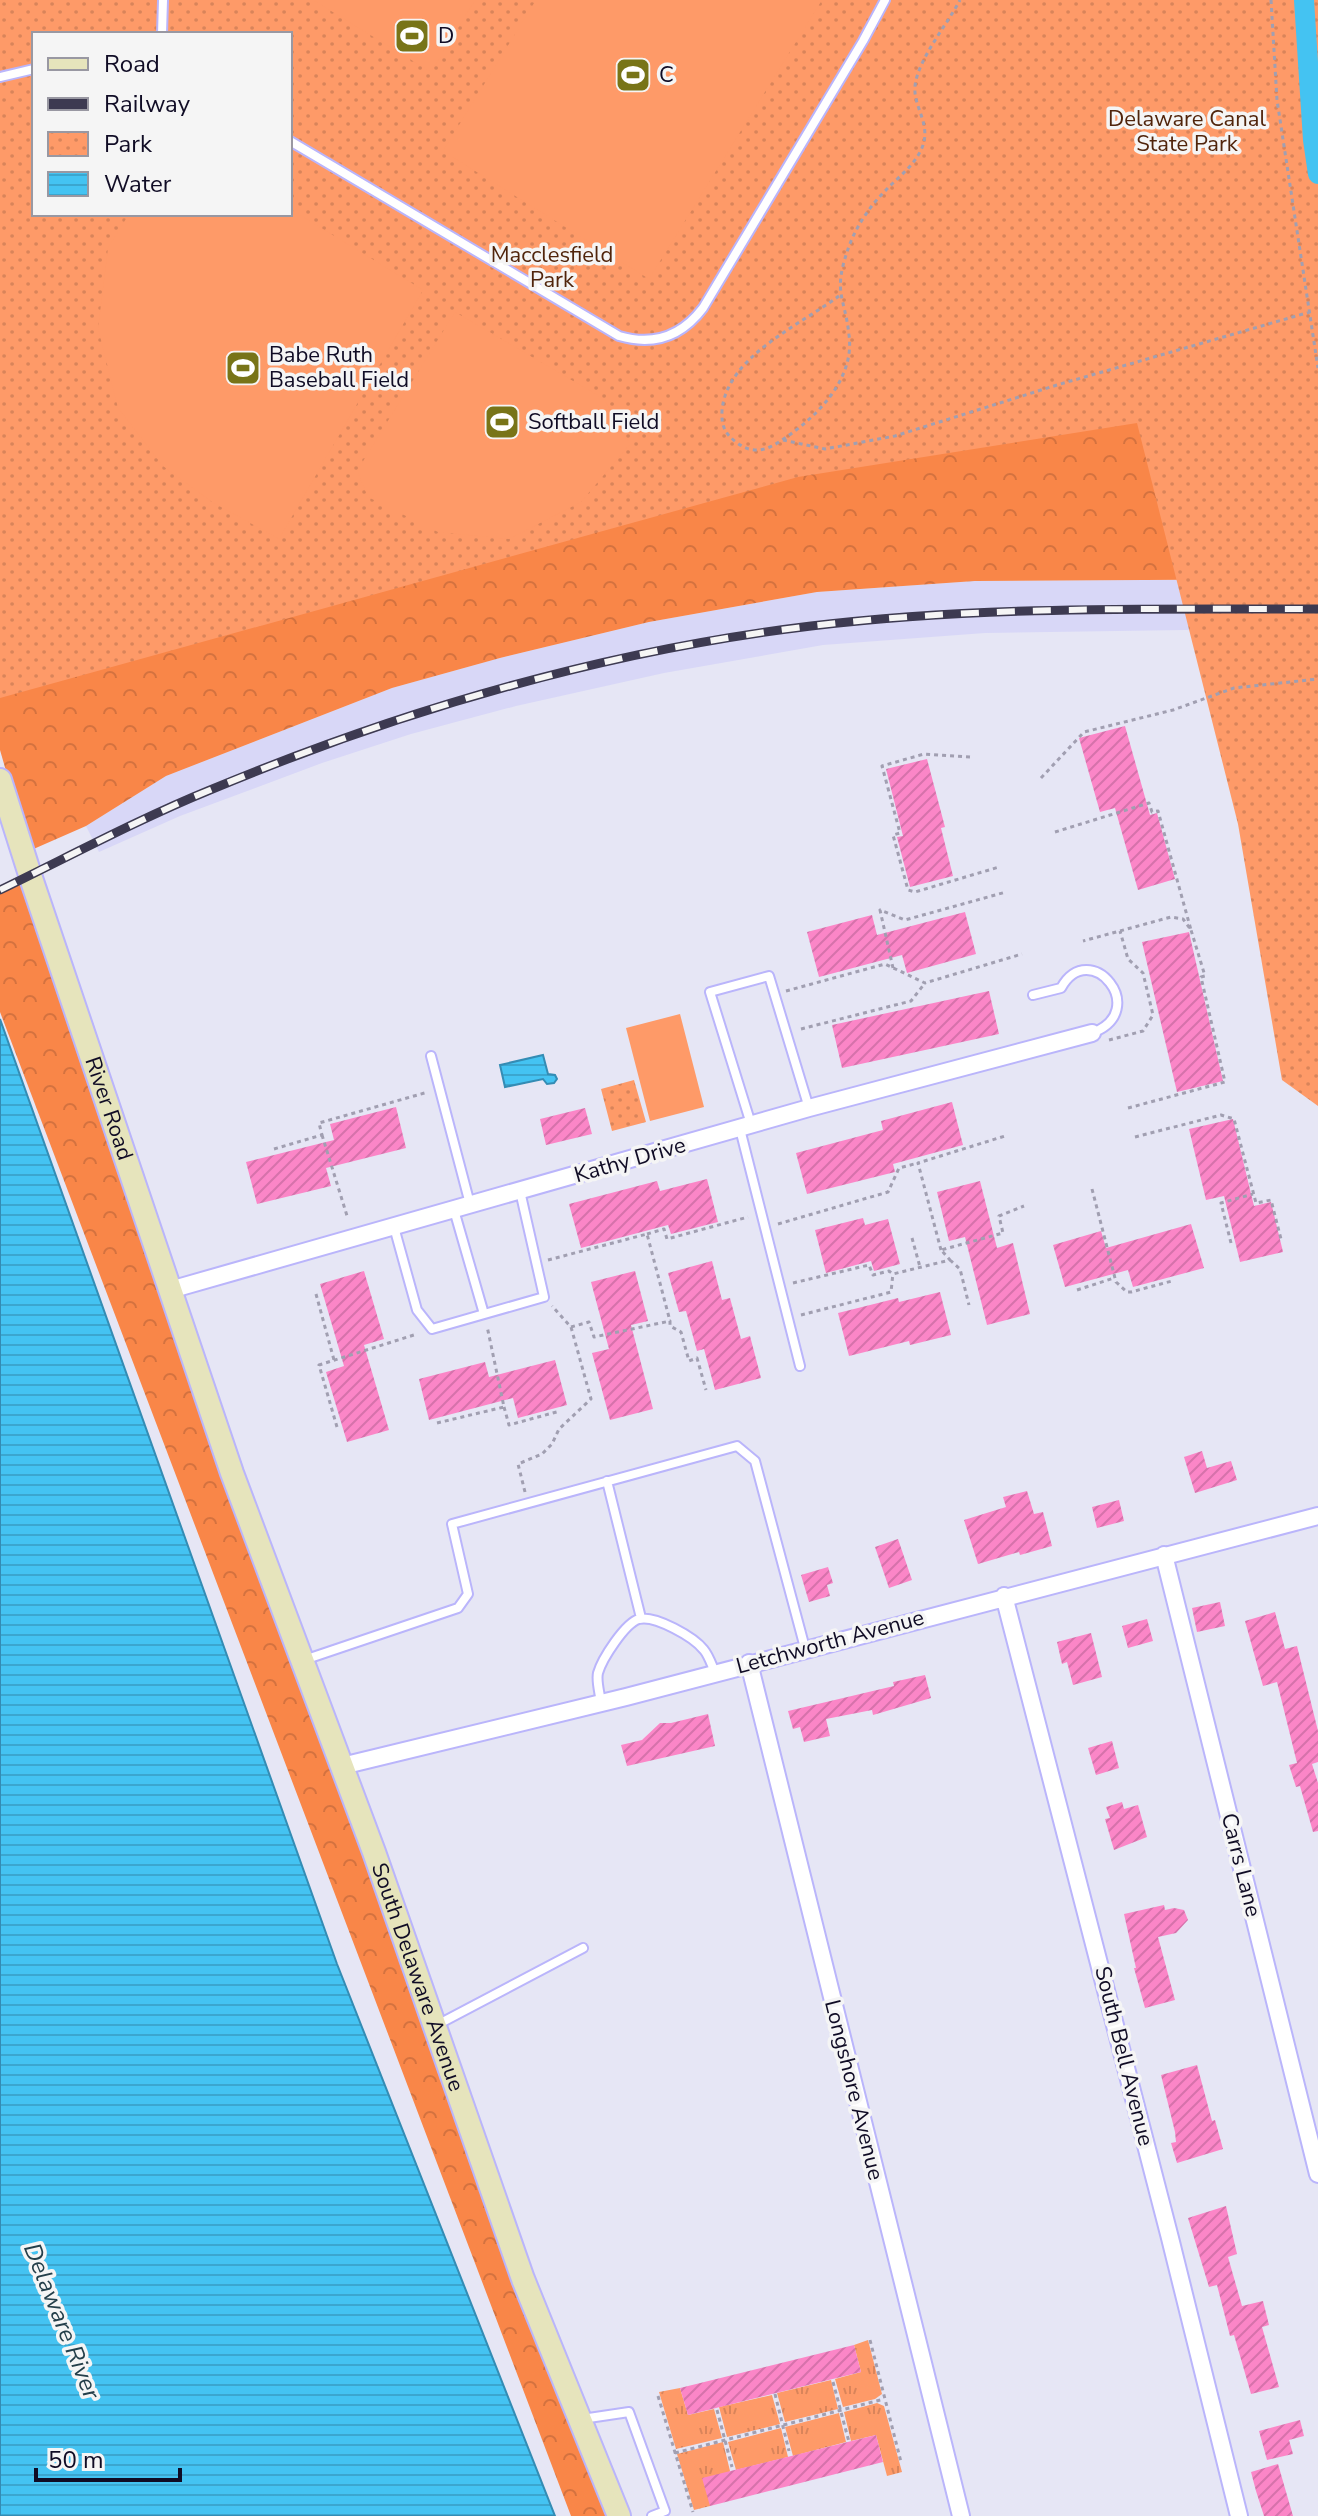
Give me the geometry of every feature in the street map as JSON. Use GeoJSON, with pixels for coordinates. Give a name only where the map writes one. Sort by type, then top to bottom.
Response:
{"type":"FeatureCollection","features":[{"type":"Feature","properties":{"kind":"main road","name":"River Road"},"geometry":{"type":"LineString","coordinates":[[0,780],[220,1437]]}},
{"type":"Feature","properties":{"kind":"main road","name":"South Delaware Avenue"},"geometry":{"type":"LineString","coordinates":[[220,1437],[342,1766],[523,2279],[619,2516]]}},
{"type":"Feature","properties":{"kind":"street","name":"Kathy Drive"},"geometry":{"type":"LineString","coordinates":[[170,1290],[809,1108],[1092,1033]]}},
{"type":"Feature","properties":{"kind":"street","name":"Letchworth Avenue"},"geometry":{"type":"LineString","coordinates":[[342,1766],[601,1703],[1318,1516]]}},
{"type":"Feature","properties":{"kind":"street","name":"Carrs Lane"},"geometry":{"type":"LineString","coordinates":[[1164,1555],[1193,1661],[1318,2174]]}},
{"type":"Feature","properties":{"kind":"street","name":"South Bell Avenue"},"geometry":{"type":"LineString","coordinates":[[1004,1596],[1239,2516]]}},
{"type":"Feature","properties":{"kind":"street","name":"Longshore Avenue"},"geometry":{"type":"LineString","coordinates":[[749,1663],[961,2516]]}},
{"type":"Feature","properties":{"kind":"lane"},"geometry":{"type":"LineString","coordinates":[[162,32],[163,0]]}},
{"type":"Feature","properties":{"kind":"lane"},"geometry":{"type":"LineString","coordinates":[[292,142],[619,336],[634,341],[666,338],[693,321],[703,308],[885,0]]}},
{"type":"Feature","properties":{"kind":"lane"},"geometry":{"type":"LineString","coordinates":[[0,77],[32,69]]}},
{"type":"Feature","properties":{"kind":"lane"},"geometry":{"type":"LineString","coordinates":[[1033,995],[1061,988],[1066,978],[1074,972],[1091,971],[1106,977],[1113,986],[1117,1005],[1109,1024],[1092,1033]]}},
{"type":"Feature","properties":{"kind":"lane"},"geometry":{"type":"LineString","coordinates":[[800,1366],[761,1213],[745,1127],[710,992],[769,976],[809,1108]]}},
{"type":"Feature","properties":{"kind":"lane"},"geometry":{"type":"LineString","coordinates":[[431,1056],[471,1205]]}},
{"type":"Feature","properties":{"kind":"lane"},"geometry":{"type":"LineString","coordinates":[[394,1227],[417,1310],[432,1329],[544,1297],[520,1191]]}},
{"type":"Feature","properties":{"kind":"lane"},"geometry":{"type":"LineString","coordinates":[[454,1210],[484,1314]]}},
{"type":"Feature","properties":{"kind":"lane"},"geometry":{"type":"LineString","coordinates":[[303,1661],[458,1608],[468,1594],[452,1524],[737,1446],[755,1461],[805,1648]]}},
{"type":"Feature","properties":{"kind":"lane"},"geometry":{"type":"LineString","coordinates":[[607,1481],[641,1618]]}},
{"type":"Feature","properties":{"kind":"lane"},"geometry":{"type":"LineString","coordinates":[[601,1703],[598,1675],[610,1649],[632,1623],[641,1618],[681,1631],[704,1650],[715,1672]]}},
{"type":"Feature","properties":{"kind":"lane"},"geometry":{"type":"LineString","coordinates":[[434,2026],[583,1948]]}},
{"type":"Feature","properties":{"kind":"lane"},"geometry":{"type":"LineString","coordinates":[[580,2419],[629,2412],[665,2511],[652,2516]]}},
{"type":"Feature","properties":{"kind":"path"},"geometry":{"type":"LineString","coordinates":[[839,296],[747,360],[731,383],[722,413],[726,433],[744,447],[753,451],[770,449],[812,416],[841,381],[848,366],[849,336],[839,296],[844,261],[870,207],[917,158],[923,146],[925,125],[915,91],[917,74],[960,0]]}},
{"type":"Feature","properties":{"kind":"path"},"geometry":{"type":"LineString","coordinates":[[1271,0],[1277,100],[1318,368]]}},
{"type":"Feature","properties":{"kind":"path"},"geometry":{"type":"LineString","coordinates":[[783,440],[825,449],[895,436],[1057,385],[1310,312]]}},
{"type":"Feature","properties":{"kind":"path"},"geometry":{"type":"LineString","coordinates":[[1041,778],[1084,732],[1173,710],[1234,688],[1318,679]]}},
{"type":"Feature","properties":{"kind":"path"},"geometry":{"type":"LineString","coordinates":[[970,757],[924,754],[882,766],[900,833],[893,835],[908,890],[920,891],[999,867]]}},
{"type":"Feature","properties":{"kind":"path"},"geometry":{"type":"LineString","coordinates":[[1055,832],[1149,803],[1152,812],[1158,811],[1205,976],[1201,977],[1225,1082],[1128,1108]]}},
{"type":"Feature","properties":{"kind":"path"},"geometry":{"type":"LineString","coordinates":[[893,968],[880,910],[905,920],[1006,892]]}},
{"type":"Feature","properties":{"kind":"path"},"geometry":{"type":"LineString","coordinates":[[1083,941],[1171,917],[1183,919],[1191,930]]}},
{"type":"Feature","properties":{"kind":"path"},"geometry":{"type":"LineString","coordinates":[[1109,1040],[1143,1031],[1153,1015],[1143,973],[1128,959],[1120,931]]}},
{"type":"Feature","properties":{"kind":"path"},"geometry":{"type":"LineString","coordinates":[[786,1033],[911,1001],[925,983],[1022,954]]}},
{"type":"Feature","properties":{"kind":"path"},"geometry":{"type":"LineString","coordinates":[[775,994],[885,964],[925,983]]}},
{"type":"Feature","properties":{"kind":"path"},"geometry":{"type":"LineString","coordinates":[[354,1238],[319,1123],[439,1088]]}},
{"type":"Feature","properties":{"kind":"path"},"geometry":{"type":"LineString","coordinates":[[1135,1137],[1221,1115],[1234,1119],[1256,1203],[1271,1200],[1281,1239]]}},
{"type":"Feature","properties":{"kind":"path"},"geometry":{"type":"LineString","coordinates":[[274,1149],[322,1135]]}},
{"type":"Feature","properties":{"kind":"path"},"geometry":{"type":"LineString","coordinates":[[765,1227],[888,1192],[899,1168],[1005,1136]]}},
{"type":"Feature","properties":{"kind":"path"},"geometry":{"type":"LineString","coordinates":[[918,1163],[941,1250],[960,1269],[969,1305]]}},
{"type":"Feature","properties":{"kind":"path"},"geometry":{"type":"LineString","coordinates":[[1092,1189],[1114,1278],[1127,1292],[1172,1281]]}},
{"type":"Feature","properties":{"kind":"path"},"geometry":{"type":"LineString","coordinates":[[1231,1243],[1221,1203],[1253,1194]]}},
{"type":"Feature","properties":{"kind":"path"},"geometry":{"type":"LineString","coordinates":[[941,1250],[1003,1233],[999,1216],[1024,1206]]}},
{"type":"Feature","properties":{"kind":"path"},"geometry":{"type":"LineString","coordinates":[[536,1263],[664,1229],[667,1239],[761,1213]]}},
{"type":"Feature","properties":{"kind":"path"},"geometry":{"type":"LineString","coordinates":[[647,1234],[670,1326],[681,1332],[689,1361],[697,1358],[706,1390]]}},
{"type":"Feature","properties":{"kind":"path"},"geometry":{"type":"LineString","coordinates":[[912,1238],[920,1267]]}},
{"type":"Feature","properties":{"kind":"path"},"geometry":{"type":"LineString","coordinates":[[780,1286],[869,1265],[873,1275],[950,1260]]}},
{"type":"Feature","properties":{"kind":"path"},"geometry":{"type":"LineString","coordinates":[[788,1318],[891,1292],[893,1273]]}},
{"type":"Feature","properties":{"kind":"path"},"geometry":{"type":"LineString","coordinates":[[1077,1290],[1114,1278]]}},
{"type":"Feature","properties":{"kind":"path"},"geometry":{"type":"LineString","coordinates":[[316,1294],[334,1360]]}},
{"type":"Feature","properties":{"kind":"path"},"geometry":{"type":"LineString","coordinates":[[527,1504],[518,1464],[542,1454],[552,1444],[559,1429],[591,1399],[571,1327],[544,1297]]}},
{"type":"Feature","properties":{"kind":"path"},"geometry":{"type":"LineString","coordinates":[[484,1314],[509,1425],[560,1411]]}},
{"type":"Feature","properties":{"kind":"path"},"geometry":{"type":"LineString","coordinates":[[571,1327],[589,1322],[594,1337],[670,1321]]}},
{"type":"Feature","properties":{"kind":"path"},"geometry":{"type":"LineString","coordinates":[[337,1427],[319,1365],[432,1329]]}},
{"type":"Feature","properties":{"kind":"path"},"geometry":{"type":"LineString","coordinates":[[437,1423],[504,1407]]}},
{"type":"Feature","properties":{"kind":"path"},"geometry":{"type":"LineString","coordinates":[[870,2340],[901,2462]]}},
{"type":"Feature","properties":{"kind":"path"},"geometry":{"type":"LineString","coordinates":[[833,2382],[849,2442]]}},
{"type":"Feature","properties":{"kind":"path"},"geometry":{"type":"LineString","coordinates":[[775,2394],[789,2451]]}},
{"type":"Feature","properties":{"kind":"path"},"geometry":{"type":"LineString","coordinates":[[658,2396],[693,2512]]}},
{"type":"Feature","properties":{"kind":"path"},"geometry":{"type":"LineString","coordinates":[[675,2453],[884,2399]]}},
{"type":"Feature","properties":{"kind":"path"},"geometry":{"type":"LineString","coordinates":[[717,2410],[732,2467]]}},
{"type":"Feature","properties":{"kind":"shaded area"},"geometry":{"type":"Polygon","coordinates":[[[1318,579],[1318,634],[1185,630],[985,633],[823,645],[664,673],[516,706],[411,734],[322,763],[180,816],[99,852],[86,826],[166,776],[392,688],[649,622],[817,592],[975,581],[1318,579]]]}},
{"type":"Feature","properties":{"kind":"green space","name":"Macclesfield Park"},"geometry":{"type":"Polygon","coordinates":[[[0,0],[1318,0],[1318,1106],[1282,1080],[1238,824],[1137,423],[798,477],[0,698],[0,0]]]}},
{"type":"Feature","properties":{"kind":"green space","name":"D"},"geometry":{"type":"Polygon","coordinates":[[[313,0],[475,0],[431,72],[313,0]]]}},
{"type":"Feature","properties":{"kind":"green space","name":"C"},"geometry":{"type":"Polygon","coordinates":[[[536,0],[822,0],[649,279],[443,151],[536,0]]]}},
{"type":"Feature","properties":{"kind":"green space","name":"Babe Ruth Baseball Field"},"geometry":{"type":"Polygon","coordinates":[[[292,210],[423,290],[279,539],[212,502],[163,466],[118,408],[98,328],[108,248],[128,216],[292,216],[292,210]]]}},
{"type":"Feature","properties":{"kind":"green space"},"geometry":{"type":"Polygon","coordinates":[[[894,212],[1318,579],[975,581],[817,592],[649,622],[392,688],[166,776],[86,826],[29,851],[0,750],[0,400],[894,212]]]}},
{"type":"Feature","properties":{"kind":"green space","name":"Softball Field"},"geometry":{"type":"Polygon","coordinates":[[[455,312],[604,399],[630,444],[581,502],[509,539],[438,532],[368,497],[357,471],[455,312]]]}},
{"type":"Feature","properties":{"kind":"green space"},"geometry":{"type":"Polygon","coordinates":[[[30,875],[220,1437],[619,2516],[571,2516],[0,1012],[0,886],[30,875]]]}},
{"type":"Feature","properties":{"kind":"green space"},"geometry":{"type":"Polygon","coordinates":[[[680,1014],[704,1107],[650,1121],[626,1028],[680,1014]]]}},
{"type":"Feature","properties":{"kind":"green space"},"geometry":{"type":"Polygon","coordinates":[[[634,1080],[646,1122],[612,1131],[601,1089],[634,1080]]]}},
{"type":"Feature","properties":{"kind":"green space"},"geometry":{"type":"Polygon","coordinates":[[[868,2340],[882,2394],[875,2399],[843,2407],[835,2379],[861,2372],[854,2345],[868,2340]]]}},
{"type":"Feature","properties":{"kind":"green space"},"geometry":{"type":"Polygon","coordinates":[[[831,2380],[838,2409],[785,2422],[777,2393],[831,2380]]]}},
{"type":"Feature","properties":{"kind":"green space"},"geometry":{"type":"Polygon","coordinates":[[[680,2388],[688,2415],[714,2409],[722,2438],[676,2449],[659,2392],[680,2388]]]}},
{"type":"Feature","properties":{"kind":"green space"},"geometry":{"type":"Polygon","coordinates":[[[772,2395],[780,2424],[727,2437],[719,2407],[772,2395]]]}},
{"type":"Feature","properties":{"kind":"green space"},"geometry":{"type":"Polygon","coordinates":[[[877,2403],[884,2406],[902,2472],[887,2476],[876,2435],[851,2441],[844,2412],[877,2403]]]}},
{"type":"Feature","properties":{"kind":"green space"},"geometry":{"type":"Polygon","coordinates":[[[839,2413],[846,2442],[793,2456],[785,2427],[839,2413]]]}},
{"type":"Feature","properties":{"kind":"green space"},"geometry":{"type":"Polygon","coordinates":[[[781,2428],[788,2457],[736,2470],[728,2442],[781,2428]]]}},
{"type":"Feature","properties":{"kind":"green space"},"geometry":{"type":"Polygon","coordinates":[[[723,2442],[730,2471],[710,2506],[694,2510],[677,2454],[723,2442]]]}},
{"type":"Feature","properties":{"kind":"water","name":"Delaware River"},"geometry":{"type":"Polygon","coordinates":[[[0,1019],[337,1964],[555,2516],[0,2516],[0,1019]]]}},
{"type":"Feature","properties":{"kind":"water"},"geometry":{"type":"Polygon","coordinates":[[[543,1055],[548,1074],[555,1075],[557,1079],[554,1083],[547,1084],[543,1079],[505,1087],[500,1065],[543,1055]]]}},
{"type":"Feature","properties":{"kind":"building"},"geometry":{"type":"Polygon","coordinates":[[[1125,726],[1150,815],[1157,813],[1175,879],[1138,890],[1115,808],[1100,812],[1079,738],[1125,726]]]}},
{"type":"Feature","properties":{"kind":"building"},"geometry":{"type":"Polygon","coordinates":[[[927,759],[945,827],[941,828],[953,876],[910,887],[897,837],[903,836],[886,769],[927,759]]]}},
{"type":"Feature","properties":{"kind":"building"},"geometry":{"type":"Polygon","coordinates":[[[965,912],[976,954],[907,973],[902,955],[819,977],[807,932],[872,915],[877,935],[965,912]]]}},
{"type":"Feature","properties":{"kind":"building"},"geometry":{"type":"Polygon","coordinates":[[[1189,932],[1223,1081],[1177,1092],[1142,942],[1189,932]]]}},
{"type":"Feature","properties":{"kind":"building"},"geometry":{"type":"Polygon","coordinates":[[[989,991],[999,1034],[842,1068],[832,1025],[989,991]]]}},
{"type":"Feature","properties":{"kind":"building"},"geometry":{"type":"Polygon","coordinates":[[[952,1102],[963,1145],[893,1164],[895,1172],[807,1194],[796,1153],[883,1130],[881,1121],[952,1102]]]}},
{"type":"Feature","properties":{"kind":"building"},"geometry":{"type":"Polygon","coordinates":[[[396,1107],[406,1148],[326,1168],[331,1186],[257,1204],[246,1162],[334,1140],[330,1124],[396,1107]]]}},
{"type":"Feature","properties":{"kind":"building"},"geometry":{"type":"Polygon","coordinates":[[[585,1108],[592,1134],[546,1145],[540,1119],[585,1108]]]}},
{"type":"Feature","properties":{"kind":"building"},"geometry":{"type":"Polygon","coordinates":[[[1233,1119],[1254,1206],[1271,1202],[1283,1252],[1240,1262],[1224,1196],[1206,1200],[1189,1129],[1233,1119]]]}},
{"type":"Feature","properties":{"kind":"building"},"geometry":{"type":"Polygon","coordinates":[[[707,1179],[718,1222],[671,1234],[668,1225],[581,1248],[569,1204],[657,1181],[660,1191],[707,1179]]]}},
{"type":"Feature","properties":{"kind":"building"},"geometry":{"type":"Polygon","coordinates":[[[980,1181],[997,1248],[1013,1243],[1030,1314],[987,1325],[965,1237],[949,1241],[937,1192],[980,1181]]]}},
{"type":"Feature","properties":{"kind":"building"},"geometry":{"type":"Polygon","coordinates":[[[863,1218],[865,1225],[888,1219],[900,1264],[874,1271],[871,1261],[826,1273],[815,1230],[863,1218]]]}},
{"type":"Feature","properties":{"kind":"building"},"geometry":{"type":"Polygon","coordinates":[[[1191,1224],[1204,1268],[1133,1287],[1128,1270],[1065,1287],[1053,1245],[1101,1231],[1106,1248],[1191,1224]]]}},
{"type":"Feature","properties":{"kind":"building"},"geometry":{"type":"Polygon","coordinates":[[[712,1261],[722,1300],[730,1298],[741,1339],[750,1336],[761,1378],[715,1390],[704,1349],[697,1351],[686,1311],[679,1312],[668,1273],[712,1261]]]}},
{"type":"Feature","properties":{"kind":"building"},"geometry":{"type":"Polygon","coordinates":[[[364,1271],[384,1339],[364,1345],[389,1430],[347,1442],[326,1372],[344,1366],[320,1284],[364,1271]]]}},
{"type":"Feature","properties":{"kind":"building"},"geometry":{"type":"Polygon","coordinates":[[[635,1271],[648,1321],[631,1325],[653,1409],[610,1420],[592,1353],[609,1349],[591,1282],[635,1271]]]}},
{"type":"Feature","properties":{"kind":"building"},"geometry":{"type":"Polygon","coordinates":[[[940,1292],[951,1335],[910,1345],[909,1341],[849,1356],[838,1313],[898,1298],[899,1302],[940,1292]]]}},
{"type":"Feature","properties":{"kind":"building"},"geometry":{"type":"Polygon","coordinates":[[[555,1360],[567,1405],[518,1418],[513,1398],[429,1420],[419,1379],[485,1362],[489,1377],[555,1360]]]}},
{"type":"Feature","properties":{"kind":"building"},"geometry":{"type":"Polygon","coordinates":[[[1202,1451],[1207,1468],[1231,1461],[1237,1480],[1195,1493],[1184,1457],[1202,1451]]]}},
{"type":"Feature","properties":{"kind":"building"},"geometry":{"type":"Polygon","coordinates":[[[1027,1491],[1034,1514],[1043,1512],[1052,1546],[978,1564],[964,1520],[1006,1507],[1003,1497],[1027,1491]]]}},
{"type":"Feature","properties":{"kind":"building"},"geometry":{"type":"Polygon","coordinates":[[[1119,1500],[1124,1521],[1097,1528],[1092,1507],[1119,1500]]]}},
{"type":"Feature","properties":{"kind":"building"},"geometry":{"type":"Polygon","coordinates":[[[898,1539],[912,1580],[889,1588],[875,1547],[898,1539]]]}},
{"type":"Feature","properties":{"kind":"building"},"geometry":{"type":"Polygon","coordinates":[[[828,1567],[833,1583],[827,1585],[830,1596],[809,1602],[801,1575],[828,1567]]]}},
{"type":"Feature","properties":{"kind":"building"},"geometry":{"type":"Polygon","coordinates":[[[1220,1602],[1225,1626],[1197,1632],[1192,1608],[1220,1602]]]}},
{"type":"Feature","properties":{"kind":"building"},"geometry":{"type":"Polygon","coordinates":[[[1275,1612],[1285,1649],[1297,1646],[1318,1731],[1318,1762],[1312,1764],[1318,1783],[1318,1831],[1313,1832],[1300,1786],[1296,1787],[1289,1765],[1297,1763],[1277,1682],[1263,1686],[1245,1621],[1275,1612]]]}},
{"type":"Feature","properties":{"kind":"building"},"geometry":{"type":"Polygon","coordinates":[[[1147,1619],[1153,1641],[1128,1648],[1122,1626],[1147,1619]]]}},
{"type":"Feature","properties":{"kind":"building"},"geometry":{"type":"Polygon","coordinates":[[[1091,1633],[1102,1677],[1073,1685],[1067,1662],[1062,1664],[1057,1642],[1091,1633]]]}},
{"type":"Feature","properties":{"kind":"building"},"geometry":{"type":"Polygon","coordinates":[[[925,1675],[931,1698],[873,1715],[872,1710],[826,1719],[830,1736],[804,1742],[800,1727],[793,1729],[788,1711],[894,1686],[893,1682],[925,1675]]]}},
{"type":"Feature","properties":{"kind":"building"},"geometry":{"type":"Polygon","coordinates":[[[708,1714],[715,1746],[627,1766],[621,1745],[642,1740],[660,1723],[708,1714]]]}},
{"type":"Feature","properties":{"kind":"building"},"geometry":{"type":"Polygon","coordinates":[[[1112,1741],[1119,1768],[1096,1775],[1088,1748],[1112,1741]]]}},
{"type":"Feature","properties":{"kind":"building"},"geometry":{"type":"Polygon","coordinates":[[[1122,1802],[1124,1809],[1138,1805],[1147,1837],[1114,1850],[1105,1819],[1110,1818],[1106,1807],[1122,1802]]]}},
{"type":"Feature","properties":{"kind":"building"},"geometry":{"type":"Polygon","coordinates":[[[1164,1905],[1165,1910],[1184,1910],[1188,1920],[1176,1933],[1158,1937],[1175,2000],[1145,2008],[1124,1914],[1164,1905]]]}},
{"type":"Feature","properties":{"kind":"building"},"geometry":{"type":"Polygon","coordinates":[[[1197,2065],[1223,2149],[1177,2163],[1171,2143],[1176,2142],[1175,2132],[1161,2075],[1197,2065]]]}},
{"type":"Feature","properties":{"kind":"building"},"geometry":{"type":"Polygon","coordinates":[[[1226,2206],[1237,2254],[1228,2257],[1242,2306],[1263,2301],[1269,2325],[1262,2327],[1279,2387],[1251,2394],[1234,2335],[1230,2336],[1217,2285],[1209,2287],[1188,2218],[1226,2206]]]}},
{"type":"Feature","properties":{"kind":"building"},"geometry":{"type":"Polygon","coordinates":[[[854,2345],[861,2372],[688,2415],[680,2388],[854,2345]]]}},
{"type":"Feature","properties":{"kind":"building"},"geometry":{"type":"Polygon","coordinates":[[[1300,2420],[1304,2436],[1289,2440],[1293,2454],[1267,2460],[1259,2431],[1300,2420]]]}},
{"type":"Feature","properties":{"kind":"building"},"geometry":{"type":"Polygon","coordinates":[[[876,2435],[883,2462],[710,2506],[702,2478],[876,2435]]]}},
{"type":"Feature","properties":{"kind":"building"},"geometry":{"type":"Polygon","coordinates":[[[1278,2464],[1293,2516],[1264,2516],[1256,2491],[1251,2472],[1278,2464]]]}},
{"type":"Feature","properties":{"kind":"waterway"},"geometry":{"type":"LineString","coordinates":[[1304,0],[1318,174]]}},
{"type":"Feature","properties":{"kind":"railway"},"geometry":{"type":"LineString","coordinates":[[0,890],[183,801],[356,734],[505,687],[657,651],[811,626],[937,615],[1064,610],[1318,609]]}},
{"type":"Feature","properties":{"kind":"place","name":"D"},"geometry":{"type":"Point","coordinates":[412,36]}},
{"type":"Feature","properties":{"kind":"place","name":"C"},"geometry":{"type":"Point","coordinates":[633,75]}},
{"type":"Feature","properties":{"kind":"place","name":"Babe Ruth Baseball Field"},"geometry":{"type":"Point","coordinates":[243,368]}},
{"type":"Feature","properties":{"kind":"place","name":"Softball Field"},"geometry":{"type":"Point","coordinates":[502,422]}},
{"type":"Feature","properties":{"kind":"park label","name":"Delaware Canal State Park"},"geometry":{"type":"Point","coordinates":[1187,132]}}]}
